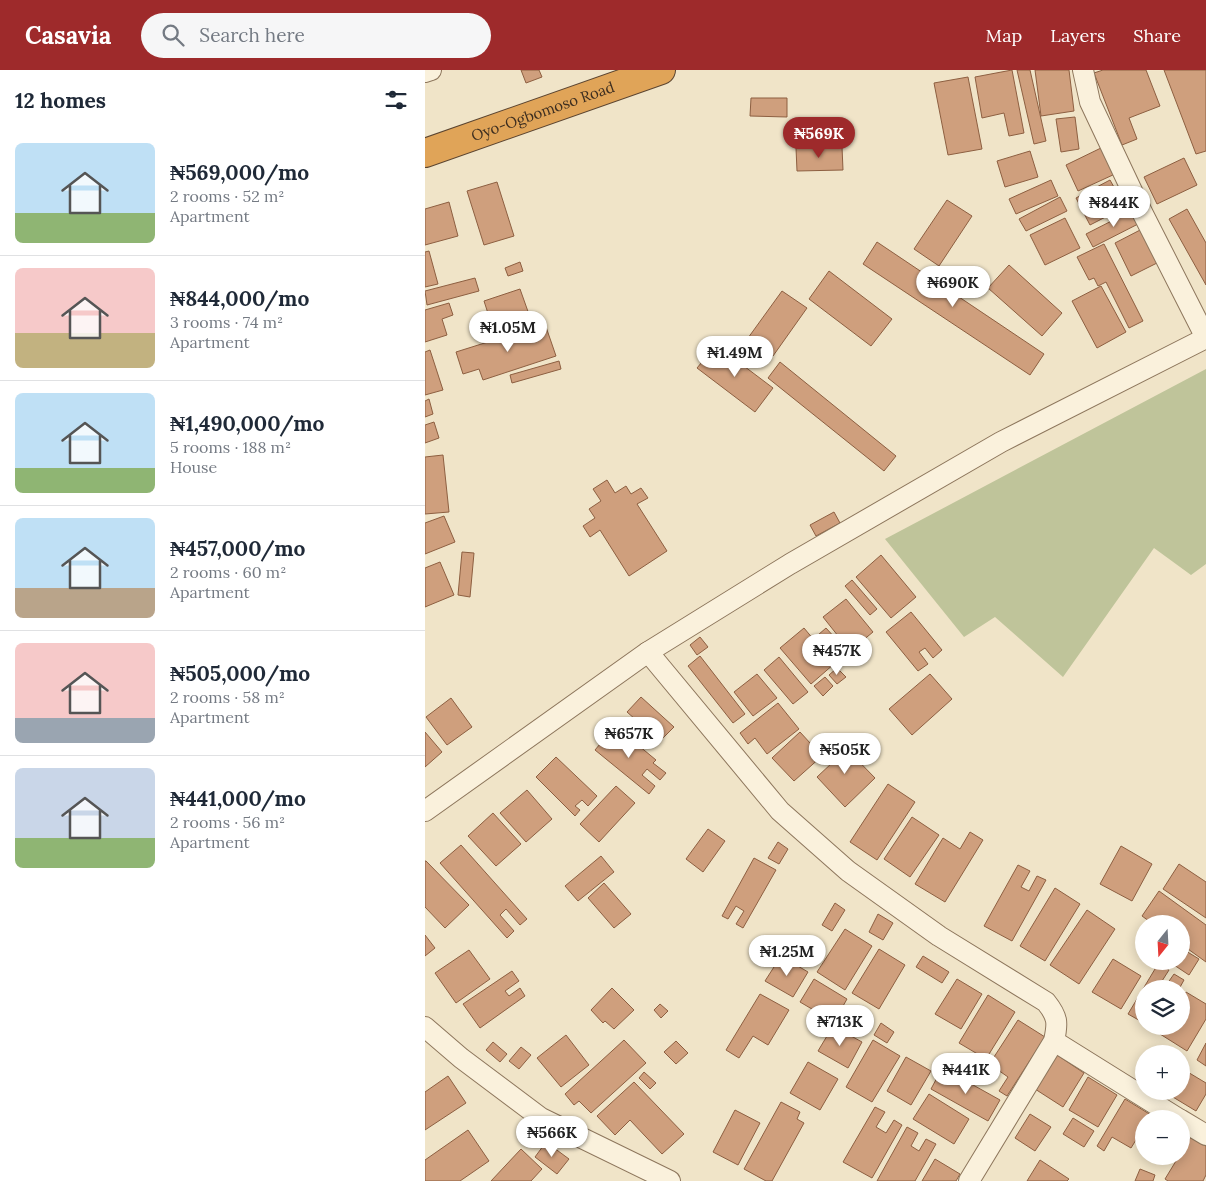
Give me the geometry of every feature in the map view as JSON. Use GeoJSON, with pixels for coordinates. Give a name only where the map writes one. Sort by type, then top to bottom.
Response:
{"type":"FeatureCollection","features":[{"type":"Feature","properties":{"kind":"highway","name":"Oyo-Ogbomoso Road"},"geometry":{"type":"LineString","coordinates":[[425,153],[661,70]]}},
{"type":"Feature","properties":{"kind":"street"},"geometry":{"type":"LineString","coordinates":[[425,72],[431,70]]}},
{"type":"Feature","properties":{"kind":"street"},"geometry":{"type":"LineString","coordinates":[[425,811],[648,652],[789,564],[1001,442],[1206,338],[1141,210],[1090,102],[1083,70]]}},
{"type":"Feature","properties":{"kind":"street"},"geometry":{"type":"LineString","coordinates":[[648,652],[780,812],[847,871],[939,936],[1046,1002],[1054,1012],[1057,1024],[1054,1041],[969,1181]]}},
{"type":"Feature","properties":{"kind":"street"},"geometry":{"type":"LineString","coordinates":[[425,1027],[461,1058],[541,1118],[670,1181]]}},
{"type":"Feature","properties":{"kind":"street"},"geometry":{"type":"LineString","coordinates":[[1054,1041],[1165,1110]]}},
{"type":"Feature","properties":{"kind":"street"},"geometry":{"type":"LineString","coordinates":[[1190,1125],[1206,1135]]}},
{"type":"Feature","properties":{"kind":"green space"},"geometry":{"type":"Polygon","coordinates":[[[1206,369],[1206,564],[1191,575],[1154,548],[1063,677],[995,617],[964,637],[885,539],[1206,369]]]}},
{"type":"Feature","properties":{"kind":"building"},"geometry":{"type":"Polygon","coordinates":[[[521,70],[539,70],[542,77],[526,83],[521,70]]]}},
{"type":"Feature","properties":{"kind":"building"},"geometry":{"type":"Polygon","coordinates":[[[1012,70],[1024,133],[1009,136],[1004,113],[982,118],[975,77],[1012,70]]]}},
{"type":"Feature","properties":{"kind":"building"},"geometry":{"type":"Polygon","coordinates":[[[1017,70],[1030,70],[1046,141],[1034,144],[1017,70]]]}},
{"type":"Feature","properties":{"kind":"building"},"geometry":{"type":"Polygon","coordinates":[[[1035,70],[1069,70],[1074,111],[1041,116],[1035,70]]]}},
{"type":"Feature","properties":{"kind":"building"},"geometry":{"type":"Polygon","coordinates":[[[1103,70],[1146,70],[1160,106],[1129,118],[1137,139],[1122,145],[1094,73],[1103,70]]]}},
{"type":"Feature","properties":{"kind":"building"},"geometry":{"type":"Polygon","coordinates":[[[1164,70],[1206,70],[1206,151],[1196,154],[1164,70]]]}},
{"type":"Feature","properties":{"kind":"building"},"geometry":{"type":"Polygon","coordinates":[[[968,77],[982,149],[948,155],[934,83],[968,77]]]}},
{"type":"Feature","properties":{"kind":"building"},"geometry":{"type":"Polygon","coordinates":[[[751,98],[787,98],[787,117],[750,116],[751,98]]]}},
{"type":"Feature","properties":{"kind":"building"},"geometry":{"type":"Polygon","coordinates":[[[1075,117],[1079,149],[1061,152],[1056,119],[1075,117]]]}},
{"type":"Feature","properties":{"kind":"building"},"geometry":{"type":"Polygon","coordinates":[[[842,147],[843,170],[797,171],[796,148],[842,147]]]}},
{"type":"Feature","properties":{"kind":"building"},"geometry":{"type":"Polygon","coordinates":[[[1103,147],[1115,174],[1078,191],[1066,165],[1103,147]]]}},
{"type":"Feature","properties":{"kind":"building"},"geometry":{"type":"Polygon","coordinates":[[[1030,151],[1038,177],[1005,187],[997,161],[1030,151]]]}},
{"type":"Feature","properties":{"kind":"building"},"geometry":{"type":"Polygon","coordinates":[[[1184,158],[1197,185],[1157,204],[1144,177],[1184,158]]]}},
{"type":"Feature","properties":{"kind":"building"},"geometry":{"type":"Polygon","coordinates":[[[1051,180],[1058,196],[1016,214],[1009,199],[1051,180]]]}},
{"type":"Feature","properties":{"kind":"building"},"geometry":{"type":"Polygon","coordinates":[[[1110,180],[1125,207],[1090,225],[1076,198],[1110,180]]]}},
{"type":"Feature","properties":{"kind":"building"},"geometry":{"type":"Polygon","coordinates":[[[497,182],[514,236],[484,245],[467,191],[497,182]]]}},
{"type":"Feature","properties":{"kind":"building"},"geometry":{"type":"Polygon","coordinates":[[[1060,197],[1067,211],[1026,231],[1019,219],[1060,197]]]}},
{"type":"Feature","properties":{"kind":"building"},"geometry":{"type":"Polygon","coordinates":[[[947,200],[972,216],[939,266],[914,249],[947,200]]]}},
{"type":"Feature","properties":{"kind":"building"},"geometry":{"type":"Polygon","coordinates":[[[449,202],[458,236],[425,245],[425,209],[449,202]]]}},
{"type":"Feature","properties":{"kind":"building"},"geometry":{"type":"Polygon","coordinates":[[[1135,209],[1142,222],[1093,247],[1086,234],[1135,209]]]}},
{"type":"Feature","properties":{"kind":"building"},"geometry":{"type":"Polygon","coordinates":[[[1187,209],[1206,243],[1206,285],[1169,219],[1187,209]]]}},
{"type":"Feature","properties":{"kind":"building"},"geometry":{"type":"Polygon","coordinates":[[[1065,218],[1080,248],[1045,265],[1030,235],[1065,218]]]}},
{"type":"Feature","properties":{"kind":"building"},"geometry":{"type":"Polygon","coordinates":[[[1144,228],[1161,261],[1131,276],[1115,243],[1144,228]]]}},
{"type":"Feature","properties":{"kind":"building"},"geometry":{"type":"Polygon","coordinates":[[[877,242],[1044,354],[1030,375],[863,264],[877,242]]]}},
{"type":"Feature","properties":{"kind":"building"},"geometry":{"type":"Polygon","coordinates":[[[1104,244],[1143,321],[1129,328],[1106,282],[1098,286],[1094,278],[1089,280],[1077,257],[1104,244]]]}},
{"type":"Feature","properties":{"kind":"building"},"geometry":{"type":"Polygon","coordinates":[[[429,251],[438,284],[425,287],[425,252],[429,251]]]}},
{"type":"Feature","properties":{"kind":"building"},"geometry":{"type":"Polygon","coordinates":[[[520,262],[523,271],[508,276],[505,268],[520,262]]]}},
{"type":"Feature","properties":{"kind":"building"},"geometry":{"type":"Polygon","coordinates":[[[1009,265],[1062,313],[1042,336],[988,288],[1009,265]]]}},
{"type":"Feature","properties":{"kind":"building"},"geometry":{"type":"Polygon","coordinates":[[[829,271],[892,319],[871,346],[809,299],[829,271]]]}},
{"type":"Feature","properties":{"kind":"building"},"geometry":{"type":"Polygon","coordinates":[[[475,278],[479,291],[427,305],[425,291],[475,278]]]}},
{"type":"Feature","properties":{"kind":"building"},"geometry":{"type":"Polygon","coordinates":[[[1101,286],[1126,332],[1097,348],[1072,301],[1101,286]]]}},
{"type":"Feature","properties":{"kind":"building"},"geometry":{"type":"Polygon","coordinates":[[[520,289],[531,320],[494,332],[484,301],[520,289]]]}},
{"type":"Feature","properties":{"kind":"building"},"geometry":{"type":"Polygon","coordinates":[[[782,291],[807,308],[773,356],[748,338],[782,291]]]}},
{"type":"Feature","properties":{"kind":"building"},"geometry":{"type":"Polygon","coordinates":[[[449,303],[453,315],[442,319],[447,335],[425,342],[425,310],[449,303]]]}},
{"type":"Feature","properties":{"kind":"building"},"geometry":{"type":"Polygon","coordinates":[[[545,324],[556,356],[483,380],[479,369],[463,374],[456,352],[545,324]]]}},
{"type":"Feature","properties":{"kind":"building"},"geometry":{"type":"Polygon","coordinates":[[[716,345],[773,388],[755,412],[697,368],[716,345]]]}},
{"type":"Feature","properties":{"kind":"building"},"geometry":{"type":"Polygon","coordinates":[[[430,350],[443,390],[425,395],[425,352],[430,350]]]}},
{"type":"Feature","properties":{"kind":"building"},"geometry":{"type":"Polygon","coordinates":[[[559,361],[561,369],[512,383],[510,375],[559,361]]]}},
{"type":"Feature","properties":{"kind":"building"},"geometry":{"type":"Polygon","coordinates":[[[780,362],[896,456],[884,471],[768,378],[780,362]]]}},
{"type":"Feature","properties":{"kind":"building"},"geometry":{"type":"Polygon","coordinates":[[[429,399],[433,414],[425,417],[425,401],[429,399]]]}},
{"type":"Feature","properties":{"kind":"building"},"geometry":{"type":"Polygon","coordinates":[[[434,422],[439,438],[425,443],[425,425],[434,422]]]}},
{"type":"Feature","properties":{"kind":"building"},"geometry":{"type":"Polygon","coordinates":[[[443,455],[449,512],[425,514],[425,457],[443,455]]]}},
{"type":"Feature","properties":{"kind":"building"},"geometry":{"type":"Polygon","coordinates":[[[607,480],[615,493],[626,486],[631,494],[641,488],[648,498],[637,504],[667,551],[629,576],[600,530],[590,537],[583,526],[595,518],[589,509],[601,501],[593,489],[607,480]]]}},
{"type":"Feature","properties":{"kind":"building"},"geometry":{"type":"Polygon","coordinates":[[[834,512],[840,523],[816,536],[810,525],[834,512]]]}},
{"type":"Feature","properties":{"kind":"building"},"geometry":{"type":"Polygon","coordinates":[[[444,516],[455,542],[425,554],[425,523],[444,516]]]}},
{"type":"Feature","properties":{"kind":"building"},"geometry":{"type":"Polygon","coordinates":[[[462,552],[474,553],[470,597],[458,595],[462,552]]]}},
{"type":"Feature","properties":{"kind":"building"},"geometry":{"type":"Polygon","coordinates":[[[881,555],[916,597],[891,618],[856,577],[881,555]]]}},
{"type":"Feature","properties":{"kind":"building"},"geometry":{"type":"Polygon","coordinates":[[[440,562],[454,595],[425,607],[425,568],[440,562]]]}},
{"type":"Feature","properties":{"kind":"building"},"geometry":{"type":"Polygon","coordinates":[[[852,580],[877,609],[870,615],[845,586],[852,580]]]}},
{"type":"Feature","properties":{"kind":"building"},"geometry":{"type":"Polygon","coordinates":[[[846,599],[873,632],[850,651],[823,617],[846,599]]]}},
{"type":"Feature","properties":{"kind":"building"},"geometry":{"type":"Polygon","coordinates":[[[911,612],[942,650],[933,658],[925,648],[919,652],[928,664],[918,671],[886,632],[911,612]]]}},
{"type":"Feature","properties":{"kind":"building"},"geometry":{"type":"Polygon","coordinates":[[[804,628],[834,664],[811,684],[780,648],[804,628]]]}},
{"type":"Feature","properties":{"kind":"building"},"geometry":{"type":"Polygon","coordinates":[[[826,628],[836,639],[828,647],[818,635],[826,628]]]}},
{"type":"Feature","properties":{"kind":"building"},"geometry":{"type":"Polygon","coordinates":[[[700,637],[708,647],[697,655],[690,645],[700,637]]]}},
{"type":"Feature","properties":{"kind":"building"},"geometry":{"type":"Polygon","coordinates":[[[700,656],[745,714],[733,723],[688,666],[700,656]]]}},
{"type":"Feature","properties":{"kind":"building"},"geometry":{"type":"Polygon","coordinates":[[[779,657],[808,692],[793,704],[764,670],[779,657]]]}},
{"type":"Feature","properties":{"kind":"building"},"geometry":{"type":"Polygon","coordinates":[[[837,668],[846,677],[837,684],[829,675],[837,668]]]}},
{"type":"Feature","properties":{"kind":"building"},"geometry":{"type":"Polygon","coordinates":[[[757,674],[777,698],[753,716],[734,692],[757,674]]]}},
{"type":"Feature","properties":{"kind":"building"},"geometry":{"type":"Polygon","coordinates":[[[930,674],[952,699],[912,735],[889,709],[930,674]]]}},
{"type":"Feature","properties":{"kind":"building"},"geometry":{"type":"Polygon","coordinates":[[[825,677],[833,686],[823,696],[814,686],[825,677]]]}},
{"type":"Feature","properties":{"kind":"building"},"geometry":{"type":"Polygon","coordinates":[[[641,697],[674,727],[660,741],[627,712],[641,697]]]}},
{"type":"Feature","properties":{"kind":"building"},"geometry":{"type":"Polygon","coordinates":[[[451,698],[472,727],[447,745],[426,717],[451,698]]]}},
{"type":"Feature","properties":{"kind":"building"},"geometry":{"type":"Polygon","coordinates":[[[778,703],[799,729],[767,754],[755,738],[748,744],[740,733],[778,703]]]}},
{"type":"Feature","properties":{"kind":"building"},"geometry":{"type":"Polygon","coordinates":[[[615,726],[656,760],[653,763],[666,773],[660,780],[647,769],[642,775],[655,786],[649,794],[595,750],[615,726]]]}},
{"type":"Feature","properties":{"kind":"building"},"geometry":{"type":"Polygon","coordinates":[[[425,732],[442,752],[425,767],[425,732]]]}},
{"type":"Feature","properties":{"kind":"building"},"geometry":{"type":"Polygon","coordinates":[[[800,732],[822,756],[794,781],[772,758],[800,732]]]}},
{"type":"Feature","properties":{"kind":"building"},"geometry":{"type":"Polygon","coordinates":[[[839,741],[875,778],[845,807],[817,777],[833,762],[826,755],[839,741]]]}},
{"type":"Feature","properties":{"kind":"building"},"geometry":{"type":"Polygon","coordinates":[[[556,757],[597,796],[588,806],[582,800],[575,806],[580,810],[575,816],[536,777],[556,757]]]}},
{"type":"Feature","properties":{"kind":"building"},"geometry":{"type":"Polygon","coordinates":[[[888,784],[915,802],[877,860],[850,842],[888,784]]]}},
{"type":"Feature","properties":{"kind":"building"},"geometry":{"type":"Polygon","coordinates":[[[616,786],[635,803],[599,842],[580,824],[616,786]]]}},
{"type":"Feature","properties":{"kind":"building"},"geometry":{"type":"Polygon","coordinates":[[[527,790],[552,819],[526,842],[500,813],[527,790]]]}},
{"type":"Feature","properties":{"kind":"building"},"geometry":{"type":"Polygon","coordinates":[[[493,813],[521,844],[496,866],[468,836],[493,813]]]}},
{"type":"Feature","properties":{"kind":"building"},"geometry":{"type":"Polygon","coordinates":[[[912,817],[939,835],[910,877],[884,859],[912,817]]]}},
{"type":"Feature","properties":{"kind":"building"},"geometry":{"type":"Polygon","coordinates":[[[708,829],[725,841],[703,872],[686,859],[708,829]]]}},
{"type":"Feature","properties":{"kind":"building"},"geometry":{"type":"Polygon","coordinates":[[[970,832],[983,840],[945,902],[915,884],[943,838],[960,849],[970,832]]]}},
{"type":"Feature","properties":{"kind":"building"},"geometry":{"type":"Polygon","coordinates":[[[778,842],[788,849],[779,864],[768,858],[778,842]]]}},
{"type":"Feature","properties":{"kind":"building"},"geometry":{"type":"Polygon","coordinates":[[[461,845],[527,919],[520,925],[506,909],[500,915],[514,931],[507,938],[440,863],[461,845]]]}},
{"type":"Feature","properties":{"kind":"building"},"geometry":{"type":"Polygon","coordinates":[[[1121,846],[1152,864],[1132,901],[1100,884],[1121,846]]]}},
{"type":"Feature","properties":{"kind":"building"},"geometry":{"type":"Polygon","coordinates":[[[601,856],[614,872],[578,901],[565,886],[601,856]]]}},
{"type":"Feature","properties":{"kind":"building"},"geometry":{"type":"Polygon","coordinates":[[[754,858],[776,870],[743,928],[736,924],[744,911],[736,906],[728,919],[722,916],[754,858]]]}},
{"type":"Feature","properties":{"kind":"building"},"geometry":{"type":"Polygon","coordinates":[[[425,861],[469,905],[445,928],[425,907],[425,861]]]}},
{"type":"Feature","properties":{"kind":"building"},"geometry":{"type":"Polygon","coordinates":[[[1179,864],[1206,882],[1206,918],[1163,889],[1179,864]]]}},
{"type":"Feature","properties":{"kind":"building"},"geometry":{"type":"Polygon","coordinates":[[[1018,865],[1030,871],[1021,887],[1029,891],[1037,876],[1046,880],[1012,941],[984,926],[1018,865]]]}},
{"type":"Feature","properties":{"kind":"building"},"geometry":{"type":"Polygon","coordinates":[[[604,883],[631,914],[614,928],[588,898],[604,883]]]}},
{"type":"Feature","properties":{"kind":"building"},"geometry":{"type":"Polygon","coordinates":[[[1055,888],[1080,904],[1045,961],[1020,946],[1055,888]]]}},
{"type":"Feature","properties":{"kind":"building"},"geometry":{"type":"Polygon","coordinates":[[[1159,891],[1206,925],[1206,962],[1190,950],[1190,915],[1143,915],[1159,891]]]}},
{"type":"Feature","properties":{"kind":"building"},"geometry":{"type":"Polygon","coordinates":[[[835,903],[845,910],[832,931],[822,925],[835,903]]]}},
{"type":"Feature","properties":{"kind":"building"},"geometry":{"type":"Polygon","coordinates":[[[1087,910],[1115,929],[1079,984],[1050,965],[1087,910]]]}},
{"type":"Feature","properties":{"kind":"building"},"geometry":{"type":"Polygon","coordinates":[[[878,914],[893,923],[883,940],[869,932],[878,914]]]}},
{"type":"Feature","properties":{"kind":"building"},"geometry":{"type":"Polygon","coordinates":[[[845,929],[872,946],[845,990],[817,972],[845,929]]]}},
{"type":"Feature","properties":{"kind":"building"},"geometry":{"type":"Polygon","coordinates":[[[425,935],[435,948],[425,956],[425,935]]]}},
{"type":"Feature","properties":{"kind":"building"},"geometry":{"type":"Polygon","coordinates":[[[879,949],[905,965],[879,1009],[852,993],[879,949]]]}},
{"type":"Feature","properties":{"kind":"building"},"geometry":{"type":"Polygon","coordinates":[[[469,950],[490,979],[456,1003],[435,973],[469,950]]]}},
{"type":"Feature","properties":{"kind":"building"},"geometry":{"type":"Polygon","coordinates":[[[1190,954],[1199,959],[1189,975],[1182,970],[1190,970],[1190,954]]]}},
{"type":"Feature","properties":{"kind":"building"},"geometry":{"type":"Polygon","coordinates":[[[781,956],[808,972],[793,997],[765,981],[781,956]]]}},
{"type":"Feature","properties":{"kind":"building"},"geometry":{"type":"Polygon","coordinates":[[[923,956],[949,972],[942,983],[916,967],[923,956]]]}},
{"type":"Feature","properties":{"kind":"building"},"geometry":{"type":"Polygon","coordinates":[[[1113,959],[1141,976],[1139,980],[1135,980],[1135,986],[1121,1009],[1092,992],[1113,959]]]}},
{"type":"Feature","properties":{"kind":"building"},"geometry":{"type":"Polygon","coordinates":[[[1154,970],[1169,970],[1163,980],[1148,980],[1154,970]]]}},
{"type":"Feature","properties":{"kind":"building"},"geometry":{"type":"Polygon","coordinates":[[[512,971],[519,981],[505,991],[509,996],[520,988],[525,996],[480,1028],[463,1004],[512,971]]]}},
{"type":"Feature","properties":{"kind":"building"},"geometry":{"type":"Polygon","coordinates":[[[1174,974],[1184,980],[1170,980],[1174,974]]]}},
{"type":"Feature","properties":{"kind":"building"},"geometry":{"type":"Polygon","coordinates":[[[814,979],[847,999],[834,1022],[800,1002],[814,979]]]}},
{"type":"Feature","properties":{"kind":"building"},"geometry":{"type":"Polygon","coordinates":[[[957,979],[982,994],[961,1029],[935,1014],[957,979]]]}},
{"type":"Feature","properties":{"kind":"building"},"geometry":{"type":"Polygon","coordinates":[[[612,988],[634,1010],[614,1029],[605,1021],[603,1023],[591,1010],[612,988]]]}},
{"type":"Feature","properties":{"kind":"building"},"geometry":{"type":"Polygon","coordinates":[[[760,994],[789,1010],[768,1045],[753,1036],[739,1058],[726,1050],[760,994]]]}},
{"type":"Feature","properties":{"kind":"building"},"geometry":{"type":"Polygon","coordinates":[[[1190,994],[1206,1004],[1206,1019],[1190,1046],[1177,1045],[1162,1035],[1190,1035],[1190,994]]]}},
{"type":"Feature","properties":{"kind":"building"},"geometry":{"type":"Polygon","coordinates":[[[988,995],[1015,1012],[986,1059],[959,1043],[988,995]]]}},
{"type":"Feature","properties":{"kind":"building"},"geometry":{"type":"Polygon","coordinates":[[[1135,1002],[1135,1018],[1128,1014],[1135,1002]]]}},
{"type":"Feature","properties":{"kind":"building"},"geometry":{"type":"Polygon","coordinates":[[[660,1004],[668,1011],[661,1018],[654,1010],[660,1004]]]}},
{"type":"Feature","properties":{"kind":"building"},"geometry":{"type":"Polygon","coordinates":[[[1018,1020],[1045,1037],[1007,1096],[999,1091],[1008,1077],[998,1070],[989,1082],[981,1077],[1018,1020]]]}},
{"type":"Feature","properties":{"kind":"building"},"geometry":{"type":"Polygon","coordinates":[[[881,1023],[894,1032],[887,1043],[874,1035],[881,1023]]]}},
{"type":"Feature","properties":{"kind":"building"},"geometry":{"type":"Polygon","coordinates":[[[833,1026],[862,1042],[848,1068],[818,1051],[833,1026]]]}},
{"type":"Feature","properties":{"kind":"building"},"geometry":{"type":"Polygon","coordinates":[[[566,1035],[589,1065],[561,1087],[537,1058],[566,1035]]]}},
{"type":"Feature","properties":{"kind":"building"},"geometry":{"type":"Polygon","coordinates":[[[624,1040],[646,1063],[591,1113],[579,1101],[574,1105],[565,1094],[624,1040]]]}},
{"type":"Feature","properties":{"kind":"building"},"geometry":{"type":"Polygon","coordinates":[[[873,1040],[900,1056],[872,1102],[846,1087],[873,1040]]]}},
{"type":"Feature","properties":{"kind":"building"},"geometry":{"type":"Polygon","coordinates":[[[676,1041],[688,1053],[676,1064],[664,1052],[676,1041]]]}},
{"type":"Feature","properties":{"kind":"building"},"geometry":{"type":"Polygon","coordinates":[[[493,1042],[507,1054],[500,1062],[486,1050],[493,1042]]]}},
{"type":"Feature","properties":{"kind":"building"},"geometry":{"type":"Polygon","coordinates":[[[1206,1043],[1206,1066],[1197,1060],[1206,1043]]]}},
{"type":"Feature","properties":{"kind":"building"},"geometry":{"type":"Polygon","coordinates":[[[521,1047],[531,1055],[519,1069],[509,1061],[521,1047]]]}},
{"type":"Feature","properties":{"kind":"building"},"geometry":{"type":"Polygon","coordinates":[[[1057,1055],[1084,1073],[1063,1107],[1035,1089],[1057,1055]]]}},
{"type":"Feature","properties":{"kind":"building"},"geometry":{"type":"Polygon","coordinates":[[[906,1057],[931,1071],[911,1105],[887,1091],[906,1057]]]}},
{"type":"Feature","properties":{"kind":"building"},"geometry":{"type":"Polygon","coordinates":[[[808,1062],[838,1079],[820,1110],[790,1093],[808,1062]]]}},
{"type":"Feature","properties":{"kind":"building"},"geometry":{"type":"Polygon","coordinates":[[[948,1071],[1000,1100],[988,1121],[931,1089],[939,1074],[944,1077],[948,1071]]]}},
{"type":"Feature","properties":{"kind":"building"},"geometry":{"type":"Polygon","coordinates":[[[644,1072],[656,1083],[650,1089],[639,1078],[644,1072]]]}},
{"type":"Feature","properties":{"kind":"building"},"geometry":{"type":"Polygon","coordinates":[[[1190,1073],[1206,1083],[1206,1094],[1196,1111],[1178,1100],[1190,1100],[1190,1073]]]}},
{"type":"Feature","properties":{"kind":"building"},"geometry":{"type":"Polygon","coordinates":[[[448,1076],[466,1103],[425,1130],[425,1092],[448,1076]]]}},
{"type":"Feature","properties":{"kind":"building"},"geometry":{"type":"Polygon","coordinates":[[[1088,1077],[1117,1095],[1098,1127],[1069,1110],[1088,1077]]]}},
{"type":"Feature","properties":{"kind":"building"},"geometry":{"type":"Polygon","coordinates":[[[634,1082],[684,1134],[662,1154],[630,1120],[615,1135],[597,1116],[634,1082]]]}},
{"type":"Feature","properties":{"kind":"building"},"geometry":{"type":"Polygon","coordinates":[[[929,1094],[969,1119],[954,1144],[913,1119],[929,1094]]]}},
{"type":"Feature","properties":{"kind":"building"},"geometry":{"type":"Polygon","coordinates":[[[1125,1099],[1143,1110],[1135,1110],[1135,1142],[1131,1148],[1112,1137],[1104,1151],[1097,1146],[1125,1099]]]}},
{"type":"Feature","properties":{"kind":"building"},"geometry":{"type":"Polygon","coordinates":[[[781,1102],[800,1112],[797,1119],[804,1123],[772,1181],[766,1181],[744,1169],[781,1102]]]}},
{"type":"Feature","properties":{"kind":"building"},"geometry":{"type":"Polygon","coordinates":[[[875,1107],[885,1112],[876,1127],[886,1133],[894,1120],[902,1125],[872,1178],[843,1162],[875,1107]]]}},
{"type":"Feature","properties":{"kind":"building"},"geometry":{"type":"Polygon","coordinates":[[[735,1110],[760,1123],[738,1165],[713,1152],[735,1110]]]}},
{"type":"Feature","properties":{"kind":"building"},"geometry":{"type":"Polygon","coordinates":[[[1030,1114],[1051,1127],[1035,1151],[1015,1138],[1030,1114]]]}},
{"type":"Feature","properties":{"kind":"building"},"geometry":{"type":"Polygon","coordinates":[[[1073,1118],[1094,1131],[1084,1147],[1063,1134],[1073,1118]]]}},
{"type":"Feature","properties":{"kind":"building"},"geometry":{"type":"Polygon","coordinates":[[[907,1127],[918,1133],[911,1146],[919,1151],[926,1139],[936,1144],[915,1181],[877,1181],[907,1127]]]}},
{"type":"Feature","properties":{"kind":"building"},"geometry":{"type":"Polygon","coordinates":[[[468,1130],[489,1161],[460,1181],[425,1181],[425,1160],[468,1130]]]}},
{"type":"Feature","properties":{"kind":"building"},"geometry":{"type":"Polygon","coordinates":[[[1191,1137],[1206,1146],[1206,1175],[1203,1181],[1168,1181],[1165,1179],[1174,1165],[1190,1165],[1191,1137]]]}},
{"type":"Feature","properties":{"kind":"building"},"geometry":{"type":"Polygon","coordinates":[[[546,1142],[569,1159],[557,1174],[535,1157],[546,1142]]]}},
{"type":"Feature","properties":{"kind":"building"},"geometry":{"type":"Polygon","coordinates":[[[521,1149],[542,1169],[531,1181],[491,1181],[521,1149]]]}},
{"type":"Feature","properties":{"kind":"building"},"geometry":{"type":"Polygon","coordinates":[[[935,1159],[960,1174],[956,1181],[922,1181],[935,1159]]]}},
{"type":"Feature","properties":{"kind":"building"},"geometry":{"type":"Polygon","coordinates":[[[1040,1160],[1069,1179],[1067,1181],[1027,1181],[1040,1160]]]}},
{"type":"Feature","properties":{"kind":"building"},"geometry":{"type":"Polygon","coordinates":[[[1140,1169],[1155,1175],[1153,1181],[1135,1181],[1140,1169]]]}}]}
